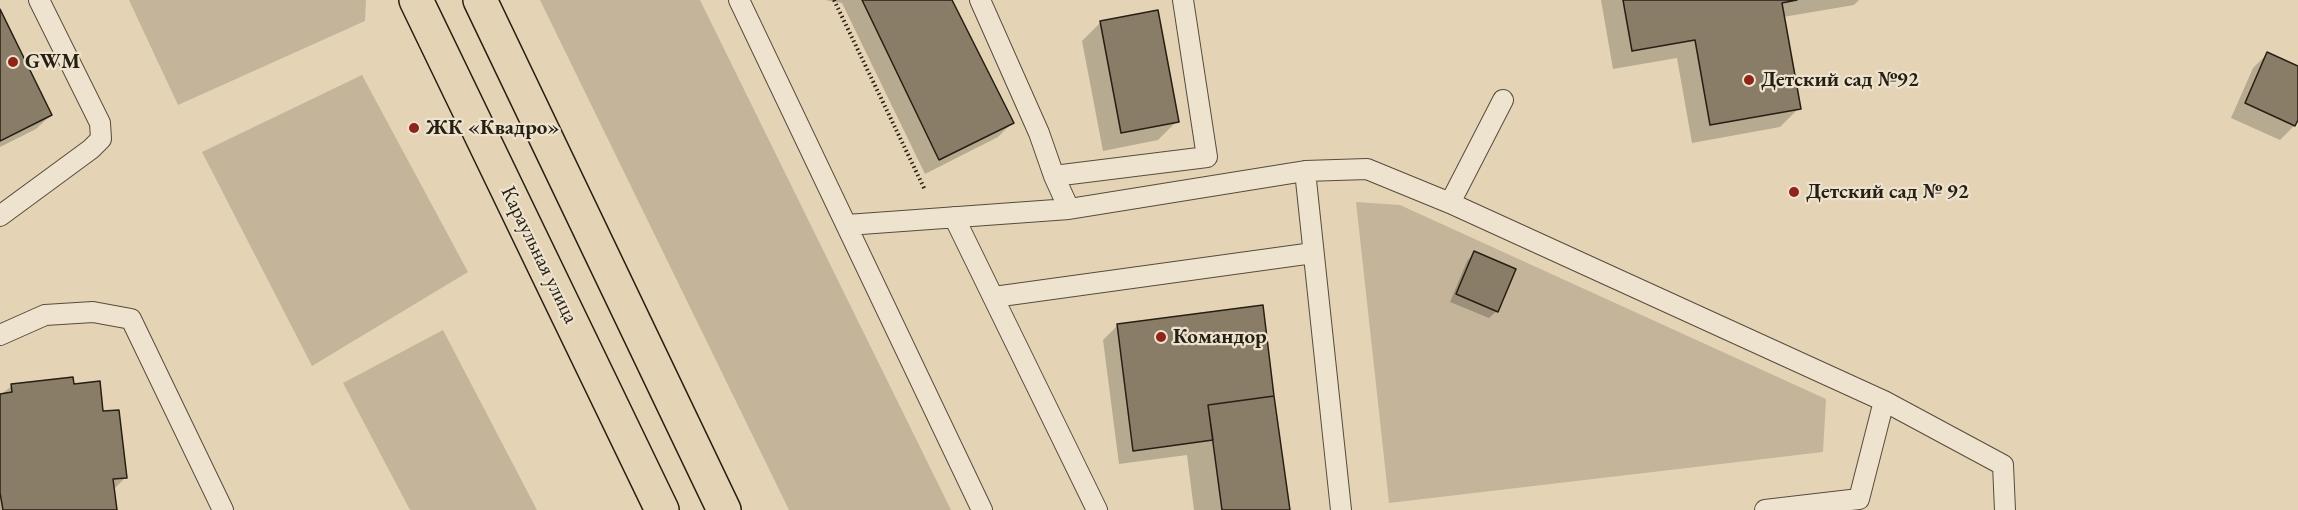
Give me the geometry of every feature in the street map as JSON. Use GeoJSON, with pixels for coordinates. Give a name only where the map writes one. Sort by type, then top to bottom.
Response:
{"type":"FeatureCollection","features":[{"type":"Feature","properties":{"kind":"main road","name":"Караульная улица"},"geometry":{"type":"LineString","coordinates":[[417,0],[662,510]]}},
{"type":"Feature","properties":{"kind":"main road"},"geometry":{"type":"LineString","coordinates":[[480,0],[724,510]]}},
{"type":"Feature","properties":{"kind":"lane"},"geometry":{"type":"LineString","coordinates":[[0,216],[91,149],[101,139],[100,123],[39,0]]}},
{"type":"Feature","properties":{"kind":"lane"},"geometry":{"type":"LineString","coordinates":[[739,0],[982,510]]}},
{"type":"Feature","properties":{"kind":"lane"},"geometry":{"type":"LineString","coordinates":[[980,0],[1039,133],[1054,176],[1069,209]]}},
{"type":"Feature","properties":{"kind":"lane"},"geometry":{"type":"LineString","coordinates":[[1054,176],[1207,157],[1183,0]]}},
{"type":"Feature","properties":{"kind":"lane"},"geometry":{"type":"LineString","coordinates":[[1450,203],[1503,100]]}},
{"type":"Feature","properties":{"kind":"lane"},"geometry":{"type":"LineString","coordinates":[[847,225],[1069,209],[1305,171],[1367,169],[1450,203],[1884,401],[2003,465],[2005,510]]}},
{"type":"Feature","properties":{"kind":"lane"},"geometry":{"type":"LineString","coordinates":[[1305,171],[1341,510]]}},
{"type":"Feature","properties":{"kind":"lane"},"geometry":{"type":"LineString","coordinates":[[946,218],[994,297],[1097,510]]}},
{"type":"Feature","properties":{"kind":"lane"},"geometry":{"type":"LineString","coordinates":[[994,297],[1313,253]]}},
{"type":"Feature","properties":{"kind":"lane"},"geometry":{"type":"LineString","coordinates":[[0,335],[45,315],[93,312],[131,319],[223,510]]}},
{"type":"Feature","properties":{"kind":"lane"},"geometry":{"type":"LineString","coordinates":[[1765,510],[1859,499],[1884,401]]}},
{"type":"Feature","properties":{"kind":"path"},"geometry":{"type":"LineString","coordinates":[[834,0],[946,218]]}},
{"type":"Feature","properties":{"kind":"shaded area"},"geometry":{"type":"Polygon","coordinates":[[[129,0],[366,0],[365,21],[178,105],[129,0]]]}},
{"type":"Feature","properties":{"kind":"shaded area"},"geometry":{"type":"Polygon","coordinates":[[[540,0],[700,0],[951,510],[789,510],[540,0]]]}},
{"type":"Feature","properties":{"kind":"shaded area"},"geometry":{"type":"Polygon","coordinates":[[[362,75],[468,272],[312,366],[202,152],[362,75]]]}},
{"type":"Feature","properties":{"kind":"shaded area"},"geometry":{"type":"Polygon","coordinates":[[[1356,202],[1400,205],[1826,399],[1823,452],[1389,503],[1356,202]]]}},
{"type":"Feature","properties":{"kind":"shaded area"},"geometry":{"type":"Polygon","coordinates":[[[443,330],[537,510],[410,510],[343,383],[443,330]]]}},
{"type":"Feature","properties":{"kind":"building"},"geometry":{"type":"Polygon","coordinates":[[[862,0],[952,0],[1014,123],[939,160],[862,0]]]}},
{"type":"Feature","properties":{"kind":"building","name":"Детский сад №92"},"geometry":{"type":"Polygon","coordinates":[[[1623,0],[1797,0],[1782,3],[1801,109],[1710,125],[1695,40],[1632,51],[1623,0]]]}},
{"type":"Feature","properties":{"kind":"building","name":"GWM"},"geometry":{"type":"Polygon","coordinates":[[[0,9],[52,115],[0,141],[0,9]]]}},
{"type":"Feature","properties":{"kind":"building"},"geometry":{"type":"Polygon","coordinates":[[[1158,10],[1179,122],[1121,133],[1100,21],[1158,10]]]}},
{"type":"Feature","properties":{"kind":"building"},"geometry":{"type":"Polygon","coordinates":[[[2267,52],[2298,66],[2298,120],[2295,126],[2245,103],[2267,52]]]}},
{"type":"Feature","properties":{"kind":"building"},"geometry":{"type":"Polygon","coordinates":[[[1474,251],[1516,269],[1498,312],[1456,294],[1474,251]]]}},
{"type":"Feature","properties":{"kind":"building"},"geometry":{"type":"Polygon","coordinates":[[[1263,305],[1274,396],[1208,405],[1213,440],[1133,451],[1117,324],[1263,305]]]}},
{"type":"Feature","properties":{"kind":"building"},"geometry":{"type":"Polygon","coordinates":[[[73,377],[74,384],[100,381],[103,411],[119,410],[127,478],[113,479],[117,510],[3,510],[0,493],[0,394],[12,392],[11,384],[73,377]]]}},
{"type":"Feature","properties":{"kind":"building"},"geometry":{"type":"Polygon","coordinates":[[[1274,396],[1290,510],[1222,510],[1208,405],[1274,396]]]}},
{"type":"Feature","properties":{"kind":"place","name":"GWM"},"geometry":{"type":"Point","coordinates":[13,62]}},
{"type":"Feature","properties":{"kind":"place","name":"Детский сад №92"},"geometry":{"type":"Point","coordinates":[1749,80]}},
{"type":"Feature","properties":{"kind":"place","name":"ЖК «Квадро»"},"geometry":{"type":"Point","coordinates":[414,128]}},
{"type":"Feature","properties":{"kind":"place","name":"Детский сад № 92"},"geometry":{"type":"Point","coordinates":[1794,192]}},
{"type":"Feature","properties":{"kind":"place","name":"Командор"},"geometry":{"type":"Point","coordinates":[1161,337]}}]}
